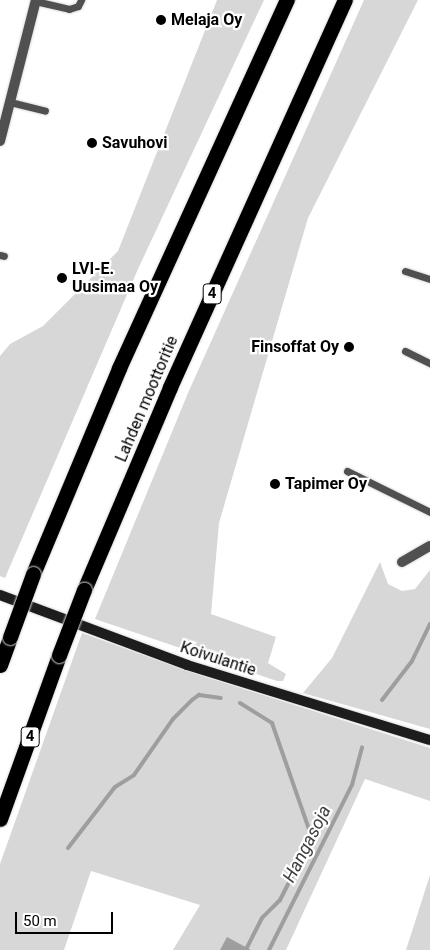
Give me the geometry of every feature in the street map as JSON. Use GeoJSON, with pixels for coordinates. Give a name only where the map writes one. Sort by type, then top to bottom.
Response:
{"type":"FeatureCollection","features":[{"type":"Feature","properties":{"kind":"highway"},"geometry":{"type":"LineString","coordinates":[[0,665],[33,574],[119,368],[287,0]]}},
{"type":"Feature","properties":{"kind":"highway","name":"Lahden moottoritie"},"geometry":{"type":"LineString","coordinates":[[0,819],[84,590],[170,387],[345,0]]}},
{"type":"Feature","properties":{"kind":"street"},"geometry":{"type":"LineString","coordinates":[[0,141],[36,0]]}},
{"type":"Feature","properties":{"kind":"street"},"geometry":{"type":"LineString","coordinates":[[402,562],[430,546]]}},
{"type":"Feature","properties":{"kind":"street","name":"Koivulantie"},"geometry":{"type":"LineString","coordinates":[[0,594],[187,665],[430,740]]}},
{"type":"Feature","properties":{"kind":"lane"},"geometry":{"type":"LineString","coordinates":[[36,0],[69,9],[78,6],[81,0]]}},
{"type":"Feature","properties":{"kind":"lane"},"geometry":{"type":"LineString","coordinates":[[10,102],[44,111]]}},
{"type":"Feature","properties":{"kind":"lane"},"geometry":{"type":"LineString","coordinates":[[405,271],[430,279]]}},
{"type":"Feature","properties":{"kind":"lane"},"geometry":{"type":"LineString","coordinates":[[406,351],[430,363]]}},
{"type":"Feature","properties":{"kind":"lane"},"geometry":{"type":"LineString","coordinates":[[347,471],[430,512]]}},
{"type":"Feature","properties":{"kind":"shaded area"},"geometry":{"type":"Polygon","coordinates":[[[217,0],[264,0],[138,269],[5,578],[0,576],[0,356],[10,344],[43,326],[118,251],[217,0]]]}},
{"type":"Feature","properties":{"kind":"shaded area"},"geometry":{"type":"Polygon","coordinates":[[[364,0],[418,0],[308,218],[219,523],[211,614],[276,637],[268,663],[286,674],[283,681],[277,681],[95,619],[188,393],[364,0]]]}},
{"type":"Feature","properties":{"kind":"shaded area"},"geometry":{"type":"Polygon","coordinates":[[[380,562],[388,584],[402,591],[415,589],[430,570],[430,729],[303,693],[332,658],[380,562]]]}},
{"type":"Feature","properties":{"kind":"shaded area"},"geometry":{"type":"Polygon","coordinates":[[[82,633],[190,672],[430,748],[430,801],[365,779],[286,950],[173,950],[200,905],[91,871],[64,950],[0,950],[0,864],[82,633]]]}},
{"type":"Feature","properties":{"kind":"shaded area"},"geometry":{"type":"Polygon","coordinates":[[[430,875],[430,950],[406,950],[430,875]]]}},
{"type":"Feature","properties":{"kind":"shaded area"},"geometry":{"type":"Polygon","coordinates":[[[227,937],[251,950],[220,950],[227,937]]]}},
{"type":"Feature","properties":{"kind":"waterway","name":"Hangasoja"},"geometry":{"type":"LineString","coordinates":[[382,700],[412,661],[430,624]]}},
{"type":"Feature","properties":{"kind":"waterway"},"geometry":{"type":"LineString","coordinates":[[68,848],[115,787],[134,775],[173,719],[192,700],[199,695],[221,698]]}},
{"type":"Feature","properties":{"kind":"waterway"},"geometry":{"type":"LineString","coordinates":[[240,703],[272,723],[310,832],[308,845],[280,900],[262,918],[246,950]]}},
{"type":"Feature","properties":{"kind":"waterway","name":"Hangasoja"},"geometry":{"type":"LineString","coordinates":[[269,950],[352,785],[362,747]]}},
{"type":"Feature","properties":{"kind":"place","name":"Melaja Oy"},"geometry":{"type":"Point","coordinates":[161,20]}},
{"type":"Feature","properties":{"kind":"place","name":"Savuhovi"},"geometry":{"type":"Point","coordinates":[92,143]}},
{"type":"Feature","properties":{"kind":"place","name":"LVI-E. Uusimaa Oy"},"geometry":{"type":"Point","coordinates":[62,278]}},
{"type":"Feature","properties":{"kind":"place","name":"Finsoffat Oy"},"geometry":{"type":"Point","coordinates":[349,347]}},
{"type":"Feature","properties":{"kind":"place","name":"Tapimer Oy"},"geometry":{"type":"Point","coordinates":[275,484]}}]}
